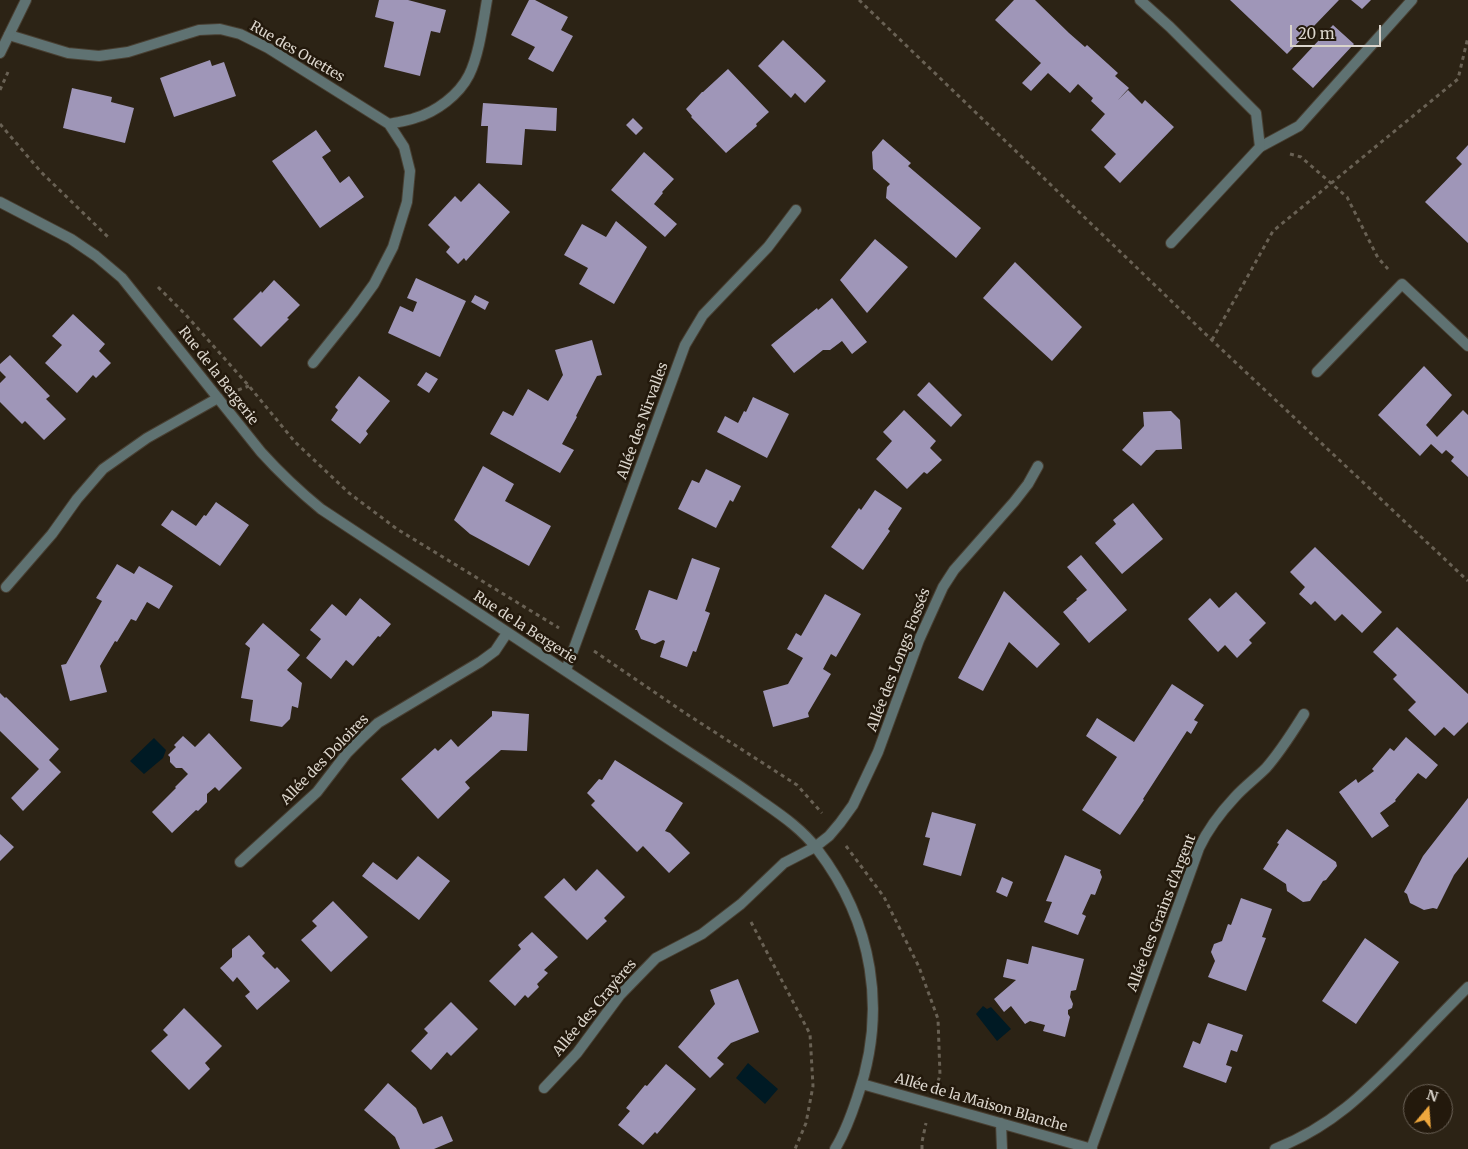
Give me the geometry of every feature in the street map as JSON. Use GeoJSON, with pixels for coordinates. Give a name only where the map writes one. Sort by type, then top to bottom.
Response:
{"type":"FeatureCollection","features":[{"type":"Feature","properties":{"kind":"street"},"geometry":{"type":"LineString","coordinates":[[0,53],[26,0]]}},
{"type":"Feature","properties":{"kind":"street"},"geometry":{"type":"LineString","coordinates":[[388,124],[415,118],[436,109],[452,97],[468,76],[475,57],[488,0]]}},
{"type":"Feature","properties":{"kind":"street"},"geometry":{"type":"LineString","coordinates":[[1171,243],[1260,147],[1299,126],[1412,0]]}},
{"type":"Feature","properties":{"kind":"street"},"geometry":{"type":"LineString","coordinates":[[1147,2],[1256,113],[1260,147]]}},
{"type":"Feature","properties":{"kind":"street","name":"Rue des Ouettes"},"geometry":{"type":"LineString","coordinates":[[9,35],[68,53],[99,56],[128,52],[199,30],[220,29],[240,34],[268,48],[388,124],[404,147],[410,171],[408,202],[393,247],[374,284],[314,363]]}},
{"type":"Feature","properties":{"kind":"street","name":"Rue de la Bergerie"},"geometry":{"type":"LineString","coordinates":[[0,202],[70,239],[96,256],[122,278],[261,452],[282,476],[321,509],[746,790],[790,822],[815,847],[830,868],[856,920],[865,946],[872,988],[873,1013],[870,1046],[862,1084],[849,1120],[835,1149]]}},
{"type":"Feature","properties":{"kind":"street","name":"Allée des Nirvalles"},"geometry":{"type":"LineString","coordinates":[[566,670],[685,345],[703,315],[768,246],[796,210]]}},
{"type":"Feature","properties":{"kind":"street"},"geometry":{"type":"LineString","coordinates":[[1317,372],[1402,284],[1468,346]]}},
{"type":"Feature","properties":{"kind":"street"},"geometry":{"type":"LineString","coordinates":[[6,587],[52,534],[76,499],[103,470],[147,438],[218,398]]}},
{"type":"Feature","properties":{"kind":"street","name":"Allée des Longs Fossés"},"geometry":{"type":"LineString","coordinates":[[815,847],[829,836],[853,805],[868,774],[919,640],[942,588],[954,570],[1014,502],[1028,484],[1038,466]]}},
{"type":"Feature","properties":{"kind":"street","name":"Allée des Doloires"},"geometry":{"type":"LineString","coordinates":[[240,862],[317,792],[352,748],[378,723],[480,662],[495,651],[507,633]]}},
{"type":"Feature","properties":{"kind":"street","name":"Allée des Grains d'Argent"},"geometry":{"type":"LineString","coordinates":[[1091,1149],[1198,848],[1217,817],[1284,747],[1304,714]]}},
{"type":"Feature","properties":{"kind":"street","name":"Allée des Crayères"},"geometry":{"type":"LineString","coordinates":[[544,1088],[577,1053],[620,995],[656,958],[702,934],[741,904],[784,863],[815,847]]}},
{"type":"Feature","properties":{"kind":"street"},"geometry":{"type":"LineString","coordinates":[[1275,1149],[1294,1142],[1312,1132],[1329,1122],[1355,1102],[1468,987]]}},
{"type":"Feature","properties":{"kind":"street","name":"Allée de la Maison Blanche"},"geometry":{"type":"LineString","coordinates":[[862,1084],[1091,1149]]}},
{"type":"Feature","properties":{"kind":"street"},"geometry":{"type":"LineString","coordinates":[[1001,1123],[1002,1149]]}},
{"type":"Feature","properties":{"kind":"path"},"geometry":{"type":"LineString","coordinates":[[859,0],[1212,340],[1468,580]]}},
{"type":"Feature","properties":{"kind":"path"},"geometry":{"type":"LineString","coordinates":[[1212,340],[1273,231],[1458,79],[1468,37]]}},
{"type":"Feature","properties":{"kind":"path"},"geometry":{"type":"LineString","coordinates":[[0,124],[41,172],[111,240]]}},
{"type":"Feature","properties":{"kind":"path"},"geometry":{"type":"LineString","coordinates":[[1260,147],[1301,157],[1347,197],[1378,258],[1402,284]]}},
{"type":"Feature","properties":{"kind":"path"},"geometry":{"type":"LineString","coordinates":[[152,280],[249,386],[295,442],[349,493],[397,529],[577,639],[797,785],[836,828],[847,847],[884,897],[919,967],[938,1019],[940,1075],[931,1103],[922,1149]]}},
{"type":"Feature","properties":{"kind":"path"},"geometry":{"type":"LineString","coordinates":[[741,904],[810,1034],[813,1086],[806,1123],[795,1149]]}},
{"type":"Feature","properties":{"kind":"water"},"geometry":{"type":"Polygon","coordinates":[[[154,738],[166,750],[163,758],[144,774],[130,761],[154,738]]]}},
{"type":"Feature","properties":{"kind":"water"},"geometry":{"type":"Polygon","coordinates":[[[983,1006],[987,1009],[991,1007],[1011,1029],[997,1041],[976,1014],[983,1006]]]}},
{"type":"Feature","properties":{"kind":"water"},"geometry":{"type":"Polygon","coordinates":[[[748,1063],[778,1089],[765,1104],[736,1078],[748,1063]]]}},
{"type":"Feature","properties":{"kind":"building"},"geometry":{"type":"Polygon","coordinates":[[[379,0],[408,0],[446,10],[440,33],[431,31],[420,76],[384,67],[394,22],[375,17],[379,0]]]}},
{"type":"Feature","properties":{"kind":"building"},"geometry":{"type":"Polygon","coordinates":[[[529,0],[535,0],[568,17],[561,30],[573,36],[553,72],[528,59],[535,47],[511,35],[529,0]]]}},
{"type":"Feature","properties":{"kind":"building"},"geometry":{"type":"Polygon","coordinates":[[[1014,0],[1035,0],[1069,33],[1085,47],[1087,45],[1118,73],[1115,76],[1129,88],[1118,100],[1128,90],[1142,104],[1145,100],[1174,127],[1120,183],[1104,167],[1116,154],[1091,130],[1105,114],[1091,101],[1093,98],[1078,84],[1070,93],[1048,73],[1031,91],[1022,83],[1041,63],[995,20],[1014,0]]]}},
{"type":"Feature","properties":{"kind":"building"},"geometry":{"type":"Polygon","coordinates":[[[1230,0],[1339,0],[1287,54],[1230,0]]]}},
{"type":"Feature","properties":{"kind":"building"},"geometry":{"type":"Polygon","coordinates":[[[1351,0],[1371,0],[1362,9],[1351,0]]]}},
{"type":"Feature","properties":{"kind":"building"},"geometry":{"type":"Polygon","coordinates":[[[1333,25],[1354,44],[1313,88],[1292,69],[1333,25]]]}},
{"type":"Feature","properties":{"kind":"building"},"geometry":{"type":"Polygon","coordinates":[[[783,40],[826,81],[805,103],[795,93],[791,98],[758,66],[783,40]]]}},
{"type":"Feature","properties":{"kind":"building"},"geometry":{"type":"Polygon","coordinates":[[[210,60],[212,66],[224,62],[236,96],[174,117],[160,78],[210,60]]]}},
{"type":"Feature","properties":{"kind":"building"},"geometry":{"type":"Polygon","coordinates":[[[728,69],[769,112],[756,124],[757,126],[726,153],[691,117],[686,109],[728,69]]]}},
{"type":"Feature","properties":{"kind":"building"},"geometry":{"type":"Polygon","coordinates":[[[72,88],[112,97],[111,102],[134,108],[125,143],[63,128],[72,88]]]}},
{"type":"Feature","properties":{"kind":"building"},"geometry":{"type":"Polygon","coordinates":[[[483,103],[557,108],[556,131],[525,129],[522,165],[486,163],[488,126],[481,126],[483,103]]]}},
{"type":"Feature","properties":{"kind":"building"},"geometry":{"type":"Polygon","coordinates":[[[633,118],[643,128],[636,135],[626,125],[633,118]]]}},
{"type":"Feature","properties":{"kind":"building"},"geometry":{"type":"Polygon","coordinates":[[[316,130],[331,151],[322,157],[340,183],[349,176],[364,197],[320,228],[272,161],[316,130]]]}},
{"type":"Feature","properties":{"kind":"building"},"geometry":{"type":"Polygon","coordinates":[[[883,139],[911,163],[908,166],[981,228],[956,258],[886,198],[887,187],[890,184],[873,169],[872,152],[883,139]]]}},
{"type":"Feature","properties":{"kind":"building"},"geometry":{"type":"Polygon","coordinates":[[[1468,145],[1468,243],[1425,202],[1462,164],[1456,158],[1468,145]]]}},
{"type":"Feature","properties":{"kind":"building"},"geometry":{"type":"Polygon","coordinates":[[[644,152],[674,179],[654,204],[677,224],[665,237],[611,190],[644,152]]]}},
{"type":"Feature","properties":{"kind":"building"},"geometry":{"type":"Polygon","coordinates":[[[479,183],[510,212],[466,261],[464,258],[458,264],[446,252],[450,247],[428,225],[455,196],[461,202],[479,183]]]}},
{"type":"Feature","properties":{"kind":"building"},"geometry":{"type":"Polygon","coordinates":[[[616,221],[647,247],[614,304],[579,284],[588,268],[564,255],[582,224],[606,237],[616,221]]]}},
{"type":"Feature","properties":{"kind":"building"},"geometry":{"type":"Polygon","coordinates":[[[875,239],[908,267],[867,313],[840,280],[875,239]]]}},
{"type":"Feature","properties":{"kind":"building"},"geometry":{"type":"Polygon","coordinates":[[[1015,262],[1082,327],[1052,361],[983,298],[1015,262]]]}},
{"type":"Feature","properties":{"kind":"building"},"geometry":{"type":"Polygon","coordinates":[[[416,278],[466,301],[440,357],[388,333],[400,306],[413,312],[417,302],[407,298],[416,278]]]}},
{"type":"Feature","properties":{"kind":"building"},"geometry":{"type":"Polygon","coordinates":[[[274,280],[300,305],[261,347],[233,319],[274,280]]]}},
{"type":"Feature","properties":{"kind":"building"},"geometry":{"type":"Polygon","coordinates":[[[475,295],[489,302],[485,310],[471,302],[475,295]]]}},
{"type":"Feature","properties":{"kind":"building"},"geometry":{"type":"Polygon","coordinates":[[[832,298],[867,342],[852,354],[842,341],[830,350],[823,350],[794,373],[771,345],[832,298]]]}},
{"type":"Feature","properties":{"kind":"building"},"geometry":{"type":"Polygon","coordinates":[[[73,314],[105,344],[99,351],[111,363],[96,378],[93,375],[77,393],[45,363],[62,345],[52,336],[73,314]]]}},
{"type":"Feature","properties":{"kind":"building"},"geometry":{"type":"Polygon","coordinates":[[[592,340],[602,375],[597,376],[562,444],[574,450],[560,473],[490,434],[503,411],[513,416],[528,389],[548,401],[563,375],[555,350],[592,340]]]}},
{"type":"Feature","properties":{"kind":"building"},"geometry":{"type":"Polygon","coordinates":[[[10,355],[50,396],[46,399],[66,419],[44,440],[25,421],[22,424],[0,402],[0,383],[6,377],[0,371],[0,364],[10,355]]]}},
{"type":"Feature","properties":{"kind":"building"},"geometry":{"type":"Polygon","coordinates":[[[1424,366],[1452,395],[1426,425],[1437,437],[1463,410],[1468,415],[1468,477],[1451,461],[1454,457],[1446,450],[1442,454],[1431,444],[1420,456],[1378,415],[1424,366]]]}},
{"type":"Feature","properties":{"kind":"building"},"geometry":{"type":"Polygon","coordinates":[[[426,372],[438,379],[429,393],[417,385],[426,372]]]}},
{"type":"Feature","properties":{"kind":"building"},"geometry":{"type":"Polygon","coordinates":[[[359,376],[390,401],[366,431],[368,434],[360,444],[331,420],[338,410],[335,407],[359,376]]]}},
{"type":"Feature","properties":{"kind":"building"},"geometry":{"type":"Polygon","coordinates":[[[929,382],[962,415],[951,427],[917,395],[929,382]]]}},
{"type":"Feature","properties":{"kind":"building"},"geometry":{"type":"Polygon","coordinates":[[[753,397],[789,414],[767,458],[717,432],[725,416],[738,423],[753,397]]]}},
{"type":"Feature","properties":{"kind":"building"},"geometry":{"type":"Polygon","coordinates":[[[904,410],[936,441],[930,448],[942,460],[927,474],[924,472],[907,489],[876,459],[892,441],[883,432],[904,410]]]}},
{"type":"Feature","properties":{"kind":"building"},"geometry":{"type":"Polygon","coordinates":[[[1171,411],[1180,420],[1182,449],[1156,450],[1141,466],[1122,450],[1144,426],[1143,412],[1171,411]]]}},
{"type":"Feature","properties":{"kind":"building"},"geometry":{"type":"Polygon","coordinates":[[[483,466],[514,484],[505,501],[551,526],[529,566],[470,534],[454,520],[483,466]]]}},
{"type":"Feature","properties":{"kind":"building"},"geometry":{"type":"Polygon","coordinates":[[[706,469],[741,486],[733,502],[730,500],[716,528],[678,509],[692,480],[699,483],[706,469]]]}},
{"type":"Feature","properties":{"kind":"building"},"geometry":{"type":"Polygon","coordinates":[[[875,490],[902,508],[888,529],[890,531],[863,570],[831,547],[859,508],[861,510],[875,490]]]}},
{"type":"Feature","properties":{"kind":"building"},"geometry":{"type":"Polygon","coordinates":[[[216,502],[249,525],[220,566],[161,525],[172,510],[196,526],[216,502]]]}},
{"type":"Feature","properties":{"kind":"building"},"geometry":{"type":"Polygon","coordinates":[[[1133,503],[1163,539],[1122,574],[1095,543],[1116,524],[1113,520],[1133,503]]]}},
{"type":"Feature","properties":{"kind":"building"},"geometry":{"type":"Polygon","coordinates":[[[1315,547],[1382,612],[1362,633],[1342,614],[1335,621],[1315,601],[1311,605],[1299,594],[1305,587],[1290,572],[1315,547]]]}},
{"type":"Feature","properties":{"kind":"building"},"geometry":{"type":"Polygon","coordinates":[[[1081,555],[1127,610],[1089,643],[1063,612],[1087,590],[1067,567],[1081,555]]]}},
{"type":"Feature","properties":{"kind":"building"},"geometry":{"type":"Polygon","coordinates":[[[692,558],[720,568],[705,611],[710,613],[696,652],[693,651],[687,667],[660,657],[665,641],[663,640],[655,644],[641,639],[637,630],[635,630],[649,590],[677,600],[692,558]]]}},
{"type":"Feature","properties":{"kind":"building"},"geometry":{"type":"Polygon","coordinates":[[[117,564],[134,574],[139,566],[173,586],[159,609],[147,602],[136,621],[131,619],[117,642],[115,641],[100,666],[107,692],[70,701],[61,665],[66,664],[102,601],[96,598],[117,564]]]}},
{"type":"Feature","properties":{"kind":"building"},"geometry":{"type":"Polygon","coordinates":[[[1004,591],[1060,644],[1037,668],[1009,642],[983,691],[958,678],[1004,591]]]}},
{"type":"Feature","properties":{"kind":"building"},"geometry":{"type":"Polygon","coordinates":[[[1236,592],[1266,623],[1249,640],[1252,643],[1237,658],[1225,645],[1218,652],[1188,619],[1210,598],[1219,608],[1236,592]]]}},
{"type":"Feature","properties":{"kind":"building"},"geometry":{"type":"Polygon","coordinates":[[[825,594],[861,614],[836,657],[831,654],[823,669],[831,674],[808,713],[809,717],[773,727],[763,691],[788,684],[803,658],[787,649],[796,633],[801,636],[825,594]]]}},
{"type":"Feature","properties":{"kind":"building"},"geometry":{"type":"Polygon","coordinates":[[[360,598],[391,624],[380,637],[378,636],[353,666],[346,660],[331,679],[306,658],[321,639],[310,630],[332,604],[346,616],[360,598]]]}},
{"type":"Feature","properties":{"kind":"building"},"geometry":{"type":"Polygon","coordinates":[[[263,623],[300,655],[287,670],[302,683],[298,708],[292,706],[290,719],[282,727],[250,721],[253,700],[241,698],[250,648],[245,644],[263,623]]]}},
{"type":"Feature","properties":{"kind":"building"},"geometry":{"type":"Polygon","coordinates":[[[1397,627],[1468,694],[1468,722],[1454,736],[1444,727],[1435,736],[1408,710],[1416,702],[1393,679],[1397,675],[1373,652],[1397,627]]]}},
{"type":"Feature","properties":{"kind":"building"},"geometry":{"type":"Polygon","coordinates":[[[1172,684],[1204,705],[1194,720],[1198,722],[1191,734],[1187,731],[1120,835],[1082,810],[1117,757],[1086,736],[1097,718],[1134,742],[1172,684]]]}},
{"type":"Feature","properties":{"kind":"building"},"geometry":{"type":"Polygon","coordinates":[[[0,693],[59,749],[49,760],[61,772],[23,811],[11,798],[39,769],[0,731],[0,693]]]}},
{"type":"Feature","properties":{"kind":"building"},"geometry":{"type":"Polygon","coordinates":[[[492,711],[529,714],[527,751],[501,750],[465,782],[470,788],[438,819],[401,779],[435,748],[438,751],[451,739],[458,747],[492,716],[492,711]]]}},
{"type":"Feature","properties":{"kind":"building"},"geometry":{"type":"Polygon","coordinates":[[[209,733],[242,768],[219,791],[215,787],[207,794],[207,802],[172,833],[152,812],[188,774],[182,768],[176,768],[170,762],[168,755],[183,736],[195,747],[209,733]]]}},
{"type":"Feature","properties":{"kind":"building"},"geometry":{"type":"Polygon","coordinates":[[[1406,737],[1438,765],[1426,779],[1418,773],[1396,801],[1380,813],[1389,826],[1372,838],[1339,792],[1356,779],[1358,783],[1374,771],[1372,769],[1390,748],[1394,751],[1406,737]]]}},
{"type":"Feature","properties":{"kind":"building"},"geometry":{"type":"Polygon","coordinates":[[[615,760],[683,803],[665,831],[670,833],[690,853],[669,873],[643,846],[637,852],[591,805],[595,801],[587,793],[599,779],[602,780],[615,760]]]}},
{"type":"Feature","properties":{"kind":"building"},"geometry":{"type":"Polygon","coordinates":[[[1468,798],[1468,857],[1454,875],[1437,909],[1424,910],[1410,903],[1407,894],[1404,892],[1423,856],[1468,798]]]}},
{"type":"Feature","properties":{"kind":"building"},"geometry":{"type":"Polygon","coordinates":[[[932,812],[976,824],[961,876],[923,865],[930,838],[925,837],[932,812]]]}},
{"type":"Feature","properties":{"kind":"building"},"geometry":{"type":"Polygon","coordinates":[[[1287,829],[1336,862],[1337,866],[1326,880],[1323,881],[1310,901],[1303,902],[1287,891],[1286,884],[1263,869],[1287,829]]]}},
{"type":"Feature","properties":{"kind":"building"},"geometry":{"type":"Polygon","coordinates":[[[0,834],[14,847],[0,861],[0,834]]]}},
{"type":"Feature","properties":{"kind":"building"},"geometry":{"type":"Polygon","coordinates":[[[1065,855],[1101,870],[1102,877],[1095,895],[1091,894],[1082,914],[1086,916],[1078,935],[1044,922],[1052,902],[1046,901],[1065,855]]]}},
{"type":"Feature","properties":{"kind":"building"},"geometry":{"type":"Polygon","coordinates":[[[418,856],[450,881],[419,920],[362,876],[373,862],[397,880],[418,856]]]}},
{"type":"Feature","properties":{"kind":"building"},"geometry":{"type":"Polygon","coordinates":[[[597,869],[625,897],[604,918],[607,921],[587,940],[544,897],[564,878],[576,891],[597,869]]]}},
{"type":"Feature","properties":{"kind":"building"},"geometry":{"type":"Polygon","coordinates":[[[1002,877],[1013,882],[1007,897],[996,892],[1002,877]]]}},
{"type":"Feature","properties":{"kind":"building"},"geometry":{"type":"Polygon","coordinates":[[[1241,898],[1272,909],[1262,937],[1266,938],[1246,991],[1208,977],[1215,961],[1211,952],[1214,944],[1222,941],[1228,924],[1231,925],[1241,898]]]}},
{"type":"Feature","properties":{"kind":"building"},"geometry":{"type":"Polygon","coordinates":[[[333,901],[368,937],[331,972],[301,940],[317,926],[312,921],[333,901]]]}},
{"type":"Feature","properties":{"kind":"building"},"geometry":{"type":"Polygon","coordinates":[[[532,932],[558,957],[544,970],[548,973],[537,984],[539,987],[528,998],[525,995],[515,1006],[489,981],[521,949],[518,945],[532,932]]]}},
{"type":"Feature","properties":{"kind":"building"},"geometry":{"type":"Polygon","coordinates":[[[249,935],[265,953],[262,956],[275,969],[277,967],[290,981],[257,1010],[245,996],[250,992],[237,977],[233,982],[220,968],[232,957],[232,949],[249,935]]]}},
{"type":"Feature","properties":{"kind":"building"},"geometry":{"type":"Polygon","coordinates":[[[1365,938],[1399,962],[1356,1024],[1322,1001],[1365,938]]]}},
{"type":"Feature","properties":{"kind":"building"},"geometry":{"type":"Polygon","coordinates":[[[1032,946],[1084,959],[1076,990],[1071,991],[1070,997],[1073,1004],[1072,1008],[1068,1010],[1070,1017],[1065,1037],[1043,1031],[1045,1025],[1030,1021],[1025,1024],[1011,1006],[1004,1012],[994,999],[1016,980],[1003,977],[1007,959],[1028,964],[1032,946]]]}},
{"type":"Feature","properties":{"kind":"building"},"geometry":{"type":"Polygon","coordinates":[[[738,979],[759,1032],[731,1043],[717,1058],[724,1064],[710,1078],[678,1047],[715,1004],[710,990],[738,979]]]}},
{"type":"Feature","properties":{"kind":"building"},"geometry":{"type":"Polygon","coordinates":[[[451,1002],[478,1029],[451,1056],[447,1052],[431,1070],[411,1051],[428,1033],[424,1029],[451,1002]]]}},
{"type":"Feature","properties":{"kind":"building"},"geometry":{"type":"Polygon","coordinates":[[[184,1008],[222,1046],[205,1063],[210,1069],[189,1090],[151,1051],[168,1035],[163,1030],[184,1008]]]}},
{"type":"Feature","properties":{"kind":"building"},"geometry":{"type":"Polygon","coordinates":[[[1208,1023],[1243,1035],[1237,1052],[1231,1050],[1226,1065],[1232,1067],[1226,1083],[1183,1067],[1193,1041],[1200,1044],[1208,1023]]]}},
{"type":"Feature","properties":{"kind":"building"},"geometry":{"type":"Polygon","coordinates":[[[666,1064],[696,1089],[657,1134],[655,1132],[643,1145],[618,1125],[630,1111],[626,1108],[666,1064]]]}},
{"type":"Feature","properties":{"kind":"building"},"geometry":{"type":"Polygon","coordinates":[[[388,1083],[416,1108],[423,1124],[442,1116],[453,1141],[434,1149],[400,1149],[395,1137],[364,1110],[388,1083]]]}}]}
